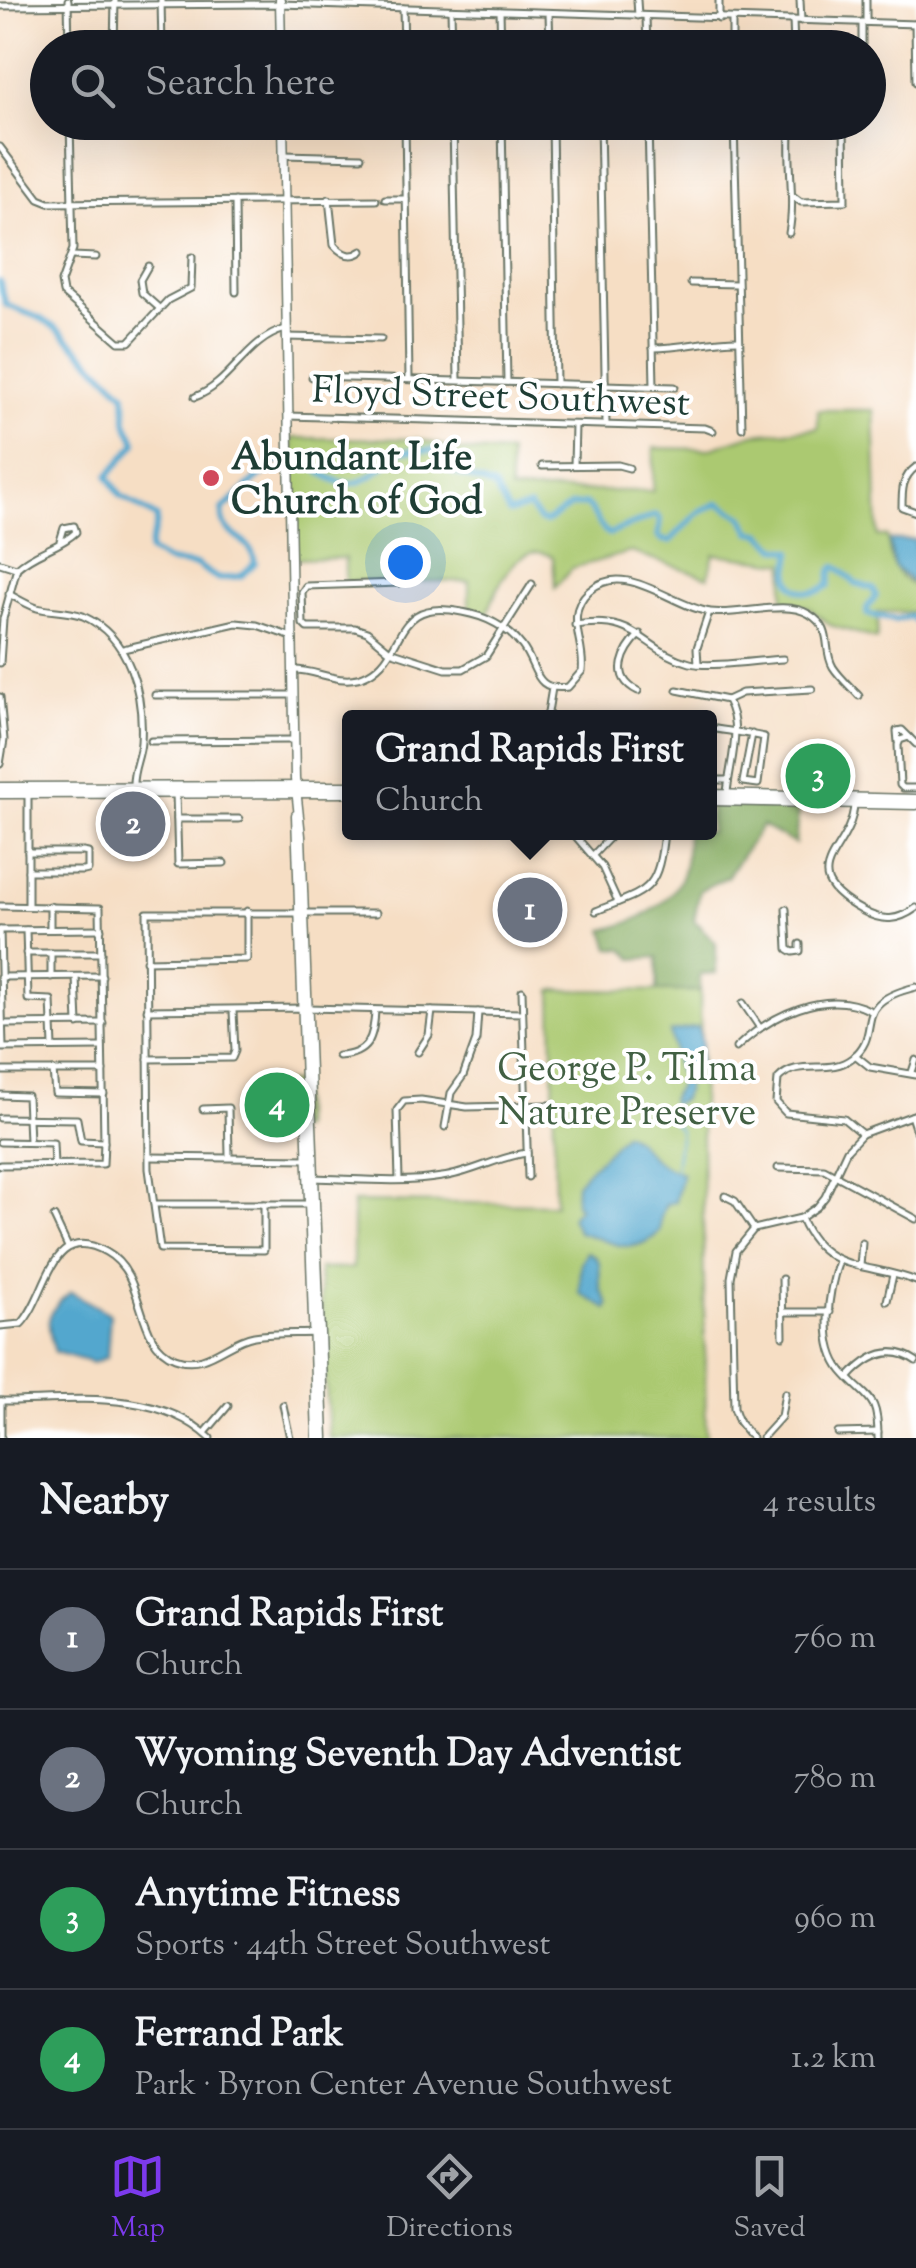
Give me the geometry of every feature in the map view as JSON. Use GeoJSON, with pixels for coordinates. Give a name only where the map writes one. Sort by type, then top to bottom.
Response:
{"type":"FeatureCollection","features":[{"type":"Feature","properties":{"kind":"main road"},"geometry":{"type":"LineString","coordinates":[[280,2],[281,30]]}},
{"type":"Feature","properties":{"kind":"main road"},"geometry":{"type":"LineString","coordinates":[[284,140],[292,670],[320,1438]]}},
{"type":"Feature","properties":{"kind":"main road"},"geometry":{"type":"LineString","coordinates":[[1,789],[342,790]]}},
{"type":"Feature","properties":{"kind":"main road"},"geometry":{"type":"LineString","coordinates":[[717,797],[916,802]]}},
{"type":"Feature","properties":{"kind":"street"},"geometry":{"type":"LineString","coordinates":[[474,0],[474,10]]}},
{"type":"Feature","properties":{"kind":"street"},"geometry":{"type":"LineString","coordinates":[[551,30],[552,0]]}},
{"type":"Feature","properties":{"kind":"street"},"geometry":{"type":"LineString","coordinates":[[638,0],[638,16]]}},
{"type":"Feature","properties":{"kind":"street"},"geometry":{"type":"LineString","coordinates":[[719,0],[720,18]]}},
{"type":"Feature","properties":{"kind":"street"},"geometry":{"type":"LineString","coordinates":[[796,30],[800,0]]}},
{"type":"Feature","properties":{"kind":"street"},"geometry":{"type":"LineString","coordinates":[[863,30],[866,0]]}},
{"type":"Feature","properties":{"kind":"street"},"geometry":{"type":"LineString","coordinates":[[3,4],[280,2],[915,24],[916,82]]}},
{"type":"Feature","properties":{"kind":"street"},"geometry":{"type":"LineString","coordinates":[[114,30],[115,3]]}},
{"type":"Feature","properties":{"kind":"street"},"geometry":{"type":"LineString","coordinates":[[161,3],[162,30]]}},
{"type":"Feature","properties":{"kind":"street"},"geometry":{"type":"LineString","coordinates":[[68,4],[68,30]]}},
{"type":"Feature","properties":{"kind":"street"},"geometry":{"type":"LineString","coordinates":[[403,8],[404,30]]}},
{"type":"Feature","properties":{"kind":"street"},"geometry":{"type":"LineString","coordinates":[[452,10],[452,30]]}},
{"type":"Feature","properties":{"kind":"street"},"geometry":{"type":"LineString","coordinates":[[500,11],[500,30]]}},
{"type":"Feature","properties":{"kind":"street"},"geometry":{"type":"LineString","coordinates":[[646,16],[646,30]]}},
{"type":"Feature","properties":{"kind":"street"},"geometry":{"type":"LineString","coordinates":[[732,19],[732,30]]}},
{"type":"Feature","properties":{"kind":"street"},"geometry":{"type":"LineString","coordinates":[[70,140],[72,256],[62,282],[64,293],[119,342],[130,342],[160,308],[191,288],[192,257]]}},
{"type":"Feature","properties":{"kind":"street"},"geometry":{"type":"LineString","coordinates":[[405,140],[409,379]]}},
{"type":"Feature","properties":{"kind":"street"},"geometry":{"type":"LineString","coordinates":[[453,140],[458,380]]}},
{"type":"Feature","properties":{"kind":"street"},"geometry":{"type":"LineString","coordinates":[[502,140],[506,382]]}},
{"type":"Feature","properties":{"kind":"street"},"geometry":{"type":"LineString","coordinates":[[552,140],[556,384]]}},
{"type":"Feature","properties":{"kind":"street"},"geometry":{"type":"LineString","coordinates":[[600,140],[606,426]]}},
{"type":"Feature","properties":{"kind":"street"},"geometry":{"type":"LineString","coordinates":[[648,140],[654,386]]}},
{"type":"Feature","properties":{"kind":"street"},"geometry":{"type":"LineString","coordinates":[[734,140],[742,428]]}},
{"type":"Feature","properties":{"kind":"street"},"geometry":{"type":"LineString","coordinates":[[790,140],[790,233]]}},
{"type":"Feature","properties":{"kind":"street"},"geometry":{"type":"LineString","coordinates":[[792,196],[801,202],[843,202],[844,140]]}},
{"type":"Feature","properties":{"kind":"street"},"geometry":{"type":"LineString","coordinates":[[0,146],[42,202],[376,200]]}},
{"type":"Feature","properties":{"kind":"street"},"geometry":{"type":"LineString","coordinates":[[284,156],[361,157]]}},
{"type":"Feature","properties":{"kind":"street"},"geometry":{"type":"LineString","coordinates":[[386,199],[406,199]]}},
{"type":"Feature","properties":{"kind":"street"},"geometry":{"type":"LineString","coordinates":[[329,200],[334,245],[346,255],[362,252]]}},
{"type":"Feature","properties":{"kind":"street"},"geometry":{"type":"LineString","coordinates":[[235,201],[236,292]]}},
{"type":"Feature","properties":{"kind":"street"},"geometry":{"type":"LineString","coordinates":[[72,256],[96,257]]}},
{"type":"Feature","properties":{"kind":"street"},"geometry":{"type":"LineString","coordinates":[[148,266],[140,288],[160,308]]}},
{"type":"Feature","properties":{"kind":"street"},"geometry":{"type":"LineString","coordinates":[[692,283],[737,284]]}},
{"type":"Feature","properties":{"kind":"street"},"geometry":{"type":"LineString","coordinates":[[195,397],[219,382],[260,340],[286,333],[381,340]]}},
{"type":"Feature","properties":{"kind":"street"},"geometry":{"type":"LineString","coordinates":[[653,348],[738,340]]}},
{"type":"Feature","properties":{"kind":"street"},"geometry":{"type":"LineString","coordinates":[[312,377],[675,387]]}},
{"type":"Feature","properties":{"kind":"street","name":"Floyd Street Southwest"},"geometry":{"type":"LineString","coordinates":[[288,416],[705,428],[713,432]]}},
{"type":"Feature","properties":{"kind":"street"},"geometry":{"type":"LineString","coordinates":[[574,425],[574,465]]}},
{"type":"Feature","properties":{"kind":"street"},"geometry":{"type":"LineString","coordinates":[[542,466],[629,468]]}},
{"type":"Feature","properties":{"kind":"street"},"geometry":{"type":"LineString","coordinates":[[916,466],[905,476],[902,488],[905,510],[916,512]]}},
{"type":"Feature","properties":{"kind":"street"},"geometry":{"type":"LineString","coordinates":[[0,663],[3,619],[17,568],[60,541]]}},
{"type":"Feature","properties":{"kind":"street"},"geometry":{"type":"LineString","coordinates":[[0,563],[17,568]]}},
{"type":"Feature","properties":{"kind":"street"},"geometry":{"type":"LineString","coordinates":[[292,670],[336,679],[369,674],[390,651],[402,627],[434,610],[470,614],[504,628],[524,648],[538,678],[552,688],[568,687],[582,671],[575,625],[582,600],[605,582],[621,579],[631,580],[681,605],[709,612],[741,614],[790,607],[808,614],[825,630],[834,668],[859,696]]}},
{"type":"Feature","properties":{"kind":"street"},"geometry":{"type":"LineString","coordinates":[[400,583],[306,586],[302,592],[303,624],[307,628],[367,632],[390,651],[446,669],[463,669],[486,656],[532,584]]}},
{"type":"Feature","properties":{"kind":"street"},"geometry":{"type":"LineString","coordinates":[[9,594],[34,607],[80,615],[99,626],[123,650],[140,704],[141,742],[132,789]]}},
{"type":"Feature","properties":{"kind":"street"},"geometry":{"type":"LineString","coordinates":[[698,664],[697,648],[709,612]]}},
{"type":"Feature","properties":{"kind":"street"},"geometry":{"type":"LineString","coordinates":[[123,650],[236,623],[257,625],[292,637]]}},
{"type":"Feature","properties":{"kind":"street"},"geometry":{"type":"LineString","coordinates":[[575,625],[616,624],[640,634],[671,655],[698,664],[783,659]]}},
{"type":"Feature","properties":{"kind":"street"},"geometry":{"type":"LineString","coordinates":[[638,691],[626,683],[620,667],[628,647],[640,634]]}},
{"type":"Feature","properties":{"kind":"street"},"geometry":{"type":"LineString","coordinates":[[548,710],[552,688]]}},
{"type":"Feature","properties":{"kind":"street"},"geometry":{"type":"LineString","coordinates":[[677,690],[726,700],[742,693],[812,689]]}},
{"type":"Feature","properties":{"kind":"street"},"geometry":{"type":"LineString","coordinates":[[155,695],[293,694]]}},
{"type":"Feature","properties":{"kind":"street"},"geometry":{"type":"LineString","coordinates":[[0,696],[4,740],[0,764]]}},
{"type":"Feature","properties":{"kind":"street"},"geometry":{"type":"LineString","coordinates":[[726,700],[736,733],[727,798]]}},
{"type":"Feature","properties":{"kind":"street"},"geometry":{"type":"LineString","coordinates":[[717,730],[752,734],[764,737],[758,784],[743,782],[752,734]]}},
{"type":"Feature","properties":{"kind":"street"},"geometry":{"type":"LineString","coordinates":[[916,744],[909,737],[898,744],[903,788],[916,788]]}},
{"type":"Feature","properties":{"kind":"street"},"geometry":{"type":"LineString","coordinates":[[151,741],[294,740]]}},
{"type":"Feature","properties":{"kind":"street"},"geometry":{"type":"LineString","coordinates":[[717,780],[728,780]]}},
{"type":"Feature","properties":{"kind":"street"},"geometry":{"type":"LineString","coordinates":[[176,789],[178,864],[224,864]]}},
{"type":"Feature","properties":{"kind":"street"},"geometry":{"type":"LineString","coordinates":[[28,906],[29,790]]}},
{"type":"Feature","properties":{"kind":"street"},"geometry":{"type":"LineString","coordinates":[[854,800],[850,827],[828,863],[832,888],[842,900],[883,919],[894,919],[916,908]]}},
{"type":"Feature","properties":{"kind":"street"},"geometry":{"type":"LineString","coordinates":[[176,820],[239,818]]}},
{"type":"Feature","properties":{"kind":"street"},"geometry":{"type":"LineString","coordinates":[[579,840],[606,874],[618,902]]}},
{"type":"Feature","properties":{"kind":"street"},"geometry":{"type":"LineString","coordinates":[[593,855],[607,840]]}},
{"type":"Feature","properties":{"kind":"street"},"geometry":{"type":"LineString","coordinates":[[596,911],[642,892],[655,879],[663,840]]}},
{"type":"Feature","properties":{"kind":"street"},"geometry":{"type":"LineString","coordinates":[[28,852],[88,853],[88,870],[28,871]]}},
{"type":"Feature","properties":{"kind":"street"},"geometry":{"type":"LineString","coordinates":[[0,906],[100,906],[104,1071],[103,1164],[0,1165]]}},
{"type":"Feature","properties":{"kind":"street"},"geometry":{"type":"LineString","coordinates":[[50,906],[50,929]]}},
{"type":"Feature","properties":{"kind":"street"},"geometry":{"type":"LineString","coordinates":[[786,909],[788,949],[800,951],[800,944]]}},
{"type":"Feature","properties":{"kind":"street"},"geometry":{"type":"LineString","coordinates":[[146,961],[248,959],[247,911]]}},
{"type":"Feature","properties":{"kind":"street"},"geometry":{"type":"LineString","coordinates":[[264,1204],[264,1250],[160,1250],[150,1188],[147,913],[376,913]]}},
{"type":"Feature","properties":{"kind":"street"},"geometry":{"type":"LineString","coordinates":[[101,929],[0,930],[1,1048],[102,1047]]}},
{"type":"Feature","properties":{"kind":"street"},"geometry":{"type":"LineString","coordinates":[[26,930],[28,999],[51,1000],[53,1048]]}},
{"type":"Feature","properties":{"kind":"street"},"geometry":{"type":"LineString","coordinates":[[26,953],[101,953]]}},
{"type":"Feature","properties":{"kind":"street"},"geometry":{"type":"LineString","coordinates":[[51,953],[52,977]]}},
{"type":"Feature","properties":{"kind":"street"},"geometry":{"type":"LineString","coordinates":[[1,977],[102,976]]}},
{"type":"Feature","properties":{"kind":"street"},"geometry":{"type":"LineString","coordinates":[[76,977],[78,1024]]}},
{"type":"Feature","properties":{"kind":"street"},"geometry":{"type":"LineString","coordinates":[[862,1134],[844,1118],[786,1114],[775,1096],[778,1079],[801,1066],[834,1066],[855,1055],[865,1038],[872,1012],[890,995],[916,987]]}},
{"type":"Feature","properties":{"kind":"street"},"geometry":{"type":"LineString","coordinates":[[522,990],[528,1177]]}},
{"type":"Feature","properties":{"kind":"street"},"geometry":{"type":"LineString","coordinates":[[743,1003],[760,1028]]}},
{"type":"Feature","properties":{"kind":"street"},"geometry":{"type":"LineString","coordinates":[[736,1048],[782,1015],[823,1004],[848,1003],[872,1012]]}},
{"type":"Feature","properties":{"kind":"street"},"geometry":{"type":"LineString","coordinates":[[147,1010],[304,1008],[522,1013]]}},
{"type":"Feature","properties":{"kind":"street"},"geometry":{"type":"LineString","coordinates":[[148,1059],[232,1058],[233,1010]]}},
{"type":"Feature","properties":{"kind":"street"},"geometry":{"type":"LineString","coordinates":[[338,1056],[356,1054],[368,1045],[374,1034],[375,1010]]}},
{"type":"Feature","properties":{"kind":"street"},"geometry":{"type":"LineString","coordinates":[[418,1052],[429,1034],[432,1012]]}},
{"type":"Feature","properties":{"kind":"street"},"geometry":{"type":"LineString","coordinates":[[445,1127],[449,1105],[476,1040],[478,1012]]}},
{"type":"Feature","properties":{"kind":"street"},"geometry":{"type":"LineString","coordinates":[[1,1024],[102,1024]]}},
{"type":"Feature","properties":{"kind":"street"},"geometry":{"type":"LineString","coordinates":[[855,1055],[870,1067],[914,1074],[916,1060]]}},
{"type":"Feature","properties":{"kind":"street"},"geometry":{"type":"LineString","coordinates":[[0,1071],[104,1071]]}},
{"type":"Feature","properties":{"kind":"street"},"geometry":{"type":"LineString","coordinates":[[53,1071],[54,1093],[104,1094]]}},
{"type":"Feature","properties":{"kind":"street"},"geometry":{"type":"LineString","coordinates":[[0,1095],[27,1096],[30,1141]]}},
{"type":"Feature","properties":{"kind":"street"},"geometry":{"type":"LineString","coordinates":[[399,1180],[396,1120],[400,1103],[410,1099],[449,1105],[550,1104]]}},
{"type":"Feature","properties":{"kind":"street"},"geometry":{"type":"LineString","coordinates":[[203,1109],[228,1108],[230,1156]]}},
{"type":"Feature","properties":{"kind":"street"},"geometry":{"type":"LineString","coordinates":[[752,1438],[734,1408],[732,1278],[736,1252],[754,1229],[801,1218],[822,1202],[847,1150],[862,1134],[914,1115],[916,1131]]}},
{"type":"Feature","properties":{"kind":"street"},"geometry":{"type":"LineString","coordinates":[[0,1118],[77,1119],[80,1140],[104,1142]]}},
{"type":"Feature","properties":{"kind":"street"},"geometry":{"type":"LineString","coordinates":[[0,1142],[52,1143],[54,1165]]}},
{"type":"Feature","properties":{"kind":"street"},"geometry":{"type":"LineString","coordinates":[[310,1178],[399,1180],[455,1175],[504,1156],[526,1153]]}},
{"type":"Feature","properties":{"kind":"street"},"geometry":{"type":"LineString","coordinates":[[150,1157],[309,1159]]}},
{"type":"Feature","properties":{"kind":"street"},"geometry":{"type":"LineString","coordinates":[[778,1168],[813,1167],[836,1174],[916,1219]]}},
{"type":"Feature","properties":{"kind":"street"},"geometry":{"type":"LineString","coordinates":[[725,1196],[734,1200],[754,1229]]}},
{"type":"Feature","properties":{"kind":"street"},"geometry":{"type":"LineString","coordinates":[[155,1204],[311,1204]]}},
{"type":"Feature","properties":{"kind":"street"},"geometry":{"type":"LineString","coordinates":[[801,1218],[816,1246],[839,1261],[916,1281]]}},
{"type":"Feature","properties":{"kind":"street"},"geometry":{"type":"LineString","coordinates":[[55,1220],[68,1246]]}},
{"type":"Feature","properties":{"kind":"street"},"geometry":{"type":"LineString","coordinates":[[860,1266],[862,1243]]}},
{"type":"Feature","properties":{"kind":"street"},"geometry":{"type":"LineString","coordinates":[[0,1326],[16,1327],[27,1317],[55,1259],[68,1246],[85,1244],[118,1260],[129,1275],[153,1341],[176,1358],[201,1360],[252,1336],[316,1333]]}},
{"type":"Feature","properties":{"kind":"street"},"geometry":{"type":"LineString","coordinates":[[838,1433],[878,1435],[875,1406],[865,1390],[848,1377],[833,1351],[831,1286],[839,1261]]}},
{"type":"Feature","properties":{"kind":"street"},"geometry":{"type":"LineString","coordinates":[[887,1301],[894,1275]]}},
{"type":"Feature","properties":{"kind":"street"},"geometry":{"type":"LineString","coordinates":[[782,1279],[783,1336]]}},
{"type":"Feature","properties":{"kind":"street"},"geometry":{"type":"LineString","coordinates":[[782,1312],[830,1312]]}},
{"type":"Feature","properties":{"kind":"street"},"geometry":{"type":"LineString","coordinates":[[848,1377],[865,1360],[878,1354],[894,1352],[916,1361]]}},
{"type":"Feature","properties":{"kind":"street"},"geometry":{"type":"LineString","coordinates":[[762,1438],[782,1417],[785,1394]]}},
{"type":"Feature","properties":{"kind":"street"},"geometry":{"type":"LineString","coordinates":[[1,1438],[0,1401],[137,1403],[168,1411],[207,1436],[228,1406]]}},
{"type":"Feature","properties":{"kind":"street"},"geometry":{"type":"LineString","coordinates":[[283,1405],[290,1438]]}},
{"type":"Feature","properties":{"kind":"green space"},"geometry":{"type":"Polygon","coordinates":[[[818,410],[874,410],[878,536],[887,536],[898,572],[916,586],[916,612],[878,612],[877,639],[830,625],[808,607],[783,604],[785,563],[714,554],[708,577],[631,552],[572,568],[555,588],[553,557],[540,552],[518,560],[510,569],[487,616],[469,610],[469,581],[345,582],[345,558],[295,559],[292,438],[419,439],[462,451],[509,453],[510,491],[653,491],[654,448],[708,449],[754,434],[818,428],[818,410]]]}},
{"type":"Feature","properties":{"kind":"green space"},"geometry":{"type":"Polygon","coordinates":[[[717,803],[796,808],[795,844],[762,826],[727,877],[700,890],[694,920],[716,943],[716,973],[700,974],[700,991],[657,991],[658,957],[633,959],[624,949],[610,948],[604,930],[628,923],[662,903],[678,884],[686,840],[717,840],[717,803]]]}},
{"type":"Feature","properties":{"kind":"green space","name":"George P. Tilma Nature Preserve"},"geometry":{"type":"Polygon","coordinates":[[[552,990],[700,991],[706,1438],[329,1438],[319,1269],[353,1268],[353,1202],[555,1204],[552,990]]]}},
{"type":"Feature","properties":{"kind":"green space"},"geometry":{"type":"Polygon","coordinates":[[[300,1082],[301,1128],[253,1128],[252,1083],[300,1082]]]}},
{"type":"Feature","properties":{"kind":"water"},"geometry":{"type":"Polygon","coordinates":[[[889,540],[916,540],[916,585],[894,567],[889,540]]]}},
{"type":"Feature","properties":{"kind":"water"},"geometry":{"type":"Polygon","coordinates":[[[698,1027],[702,1042],[699,1067],[689,1075],[683,1099],[672,1104],[670,1099],[683,1078],[678,1072],[670,1032],[698,1027]]]}},
{"type":"Feature","properties":{"kind":"water"},"geometry":{"type":"Polygon","coordinates":[[[625,1133],[658,1162],[682,1173],[675,1202],[666,1204],[661,1216],[660,1232],[639,1245],[620,1246],[578,1232],[571,1217],[579,1207],[575,1204],[576,1183],[625,1133]]]}},
{"type":"Feature","properties":{"kind":"water"},"geometry":{"type":"Polygon","coordinates":[[[587,1252],[599,1263],[607,1309],[580,1293],[581,1263],[587,1252]]]}},
{"type":"Feature","properties":{"kind":"water"},"geometry":{"type":"Polygon","coordinates":[[[71,1292],[110,1314],[107,1357],[93,1363],[55,1352],[50,1318],[56,1305],[71,1292]]]}},
{"type":"Feature","properties":{"kind":"waterway"},"geometry":{"type":"LineString","coordinates":[[0,281],[6,305],[42,319],[61,332],[125,394],[126,422],[136,443],[108,476],[121,496],[157,518],[150,552],[168,562],[197,565],[218,579],[241,576],[255,563],[248,546],[226,527],[223,509],[282,460]]}},
{"type":"Feature","properties":{"kind":"waterway"},"geometry":{"type":"LineString","coordinates":[[294,460],[304,460],[332,479],[354,483],[375,473],[400,451],[439,450],[451,471],[494,487],[509,513],[529,507],[540,521],[546,522],[571,506],[585,504],[609,534],[656,515],[660,519],[658,536],[670,541],[700,511],[719,503],[743,517],[751,532],[761,533],[777,548],[792,551],[789,576],[795,587],[818,591],[829,585],[836,566],[855,583],[873,589],[876,596],[867,614],[895,620],[910,616],[916,622]]}},
{"type":"Feature","properties":{"kind":"waterway"},"geometry":{"type":"LineString","coordinates":[[672,1104],[669,1118],[680,1130],[675,1170]]}},
{"type":"Feature","properties":{"kind":"place","name":"Abundant Life Church of God"},"geometry":{"type":"Point","coordinates":[211,478]}},
{"type":"Feature","properties":{"kind":"place","name":"Anytime Fitness"},"geometry":{"type":"Point","coordinates":[818,776]}},
{"type":"Feature","properties":{"kind":"place","name":"Wyoming Seventh Day Adventist"},"geometry":{"type":"Point","coordinates":[133,824]}},
{"type":"Feature","properties":{"kind":"place","name":"Grand Rapids First"},"geometry":{"type":"Point","coordinates":[530,910]}},
{"type":"Feature","properties":{"kind":"place","name":"Ferrand Park"},"geometry":{"type":"Point","coordinates":[277,1105]}}]}
